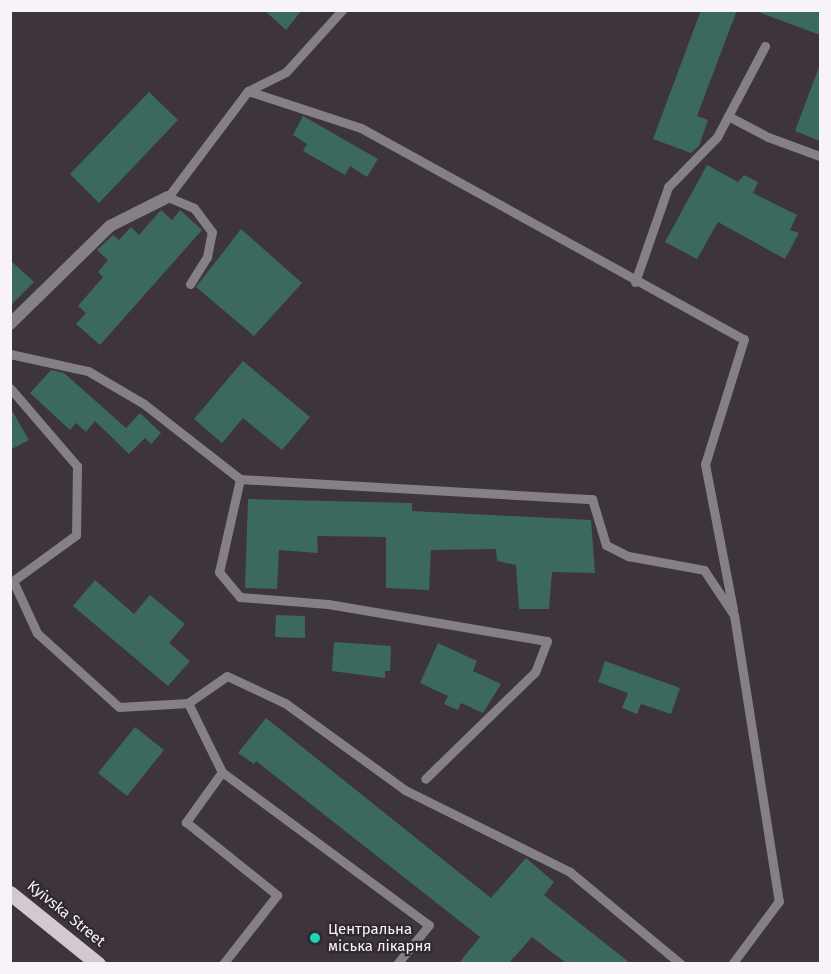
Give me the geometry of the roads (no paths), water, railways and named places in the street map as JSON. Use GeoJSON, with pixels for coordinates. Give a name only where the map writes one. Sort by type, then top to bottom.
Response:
{"type":"FeatureCollection","features":[{"type":"Feature","properties":{"kind":"main road","name":"Kyivska Street"},"geometry":{"type":"LineString","coordinates":[[10,893],[98,963]]}},
{"type":"Feature","properties":{"kind":"street"},"geometry":{"type":"LineString","coordinates":[[10,324],[110,226],[168,197]]}},
{"type":"Feature","properties":{"kind":"lane"},"geometry":{"type":"LineString","coordinates":[[190,285],[207,257],[212,231],[194,208],[168,197],[248,91],[285,72],[342,10]]}},
{"type":"Feature","properties":{"kind":"lane"},"geometry":{"type":"LineString","coordinates":[[635,282],[668,186],[717,137],[765,46]]}},
{"type":"Feature","properties":{"kind":"lane"},"geometry":{"type":"LineString","coordinates":[[248,91],[361,128],[635,282],[744,339],[705,464],[734,615],[779,901],[732,963]]}},
{"type":"Feature","properties":{"kind":"lane"},"geometry":{"type":"LineString","coordinates":[[728,116],[768,137],[820,156]]}},
{"type":"Feature","properties":{"kind":"lane"},"geometry":{"type":"LineString","coordinates":[[10,354],[88,371],[144,404],[240,479],[592,499],[606,545],[628,556],[704,570],[734,615]]}},
{"type":"Feature","properties":{"kind":"lane"},"geometry":{"type":"LineString","coordinates":[[10,388],[77,466],[76,535],[13,581],[37,633],[119,707],[188,702],[227,676],[285,704],[405,790],[570,872],[681,963]]}},
{"type":"Feature","properties":{"kind":"lane"},"geometry":{"type":"LineString","coordinates":[[240,479],[219,573],[240,597],[328,604],[547,641],[535,672],[425,779]]}},
{"type":"Feature","properties":{"kind":"lane"},"geometry":{"type":"LineString","coordinates":[[188,702],[222,772],[429,925],[397,963]]}},
{"type":"Feature","properties":{"kind":"lane"},"geometry":{"type":"LineString","coordinates":[[222,772],[186,822],[277,896],[223,963]]}},
{"type":"Feature","properties":{"kind":"place","name":"Центральна міська лікарня"},"geometry":{"type":"Point","coordinates":[315,938]}}]}
